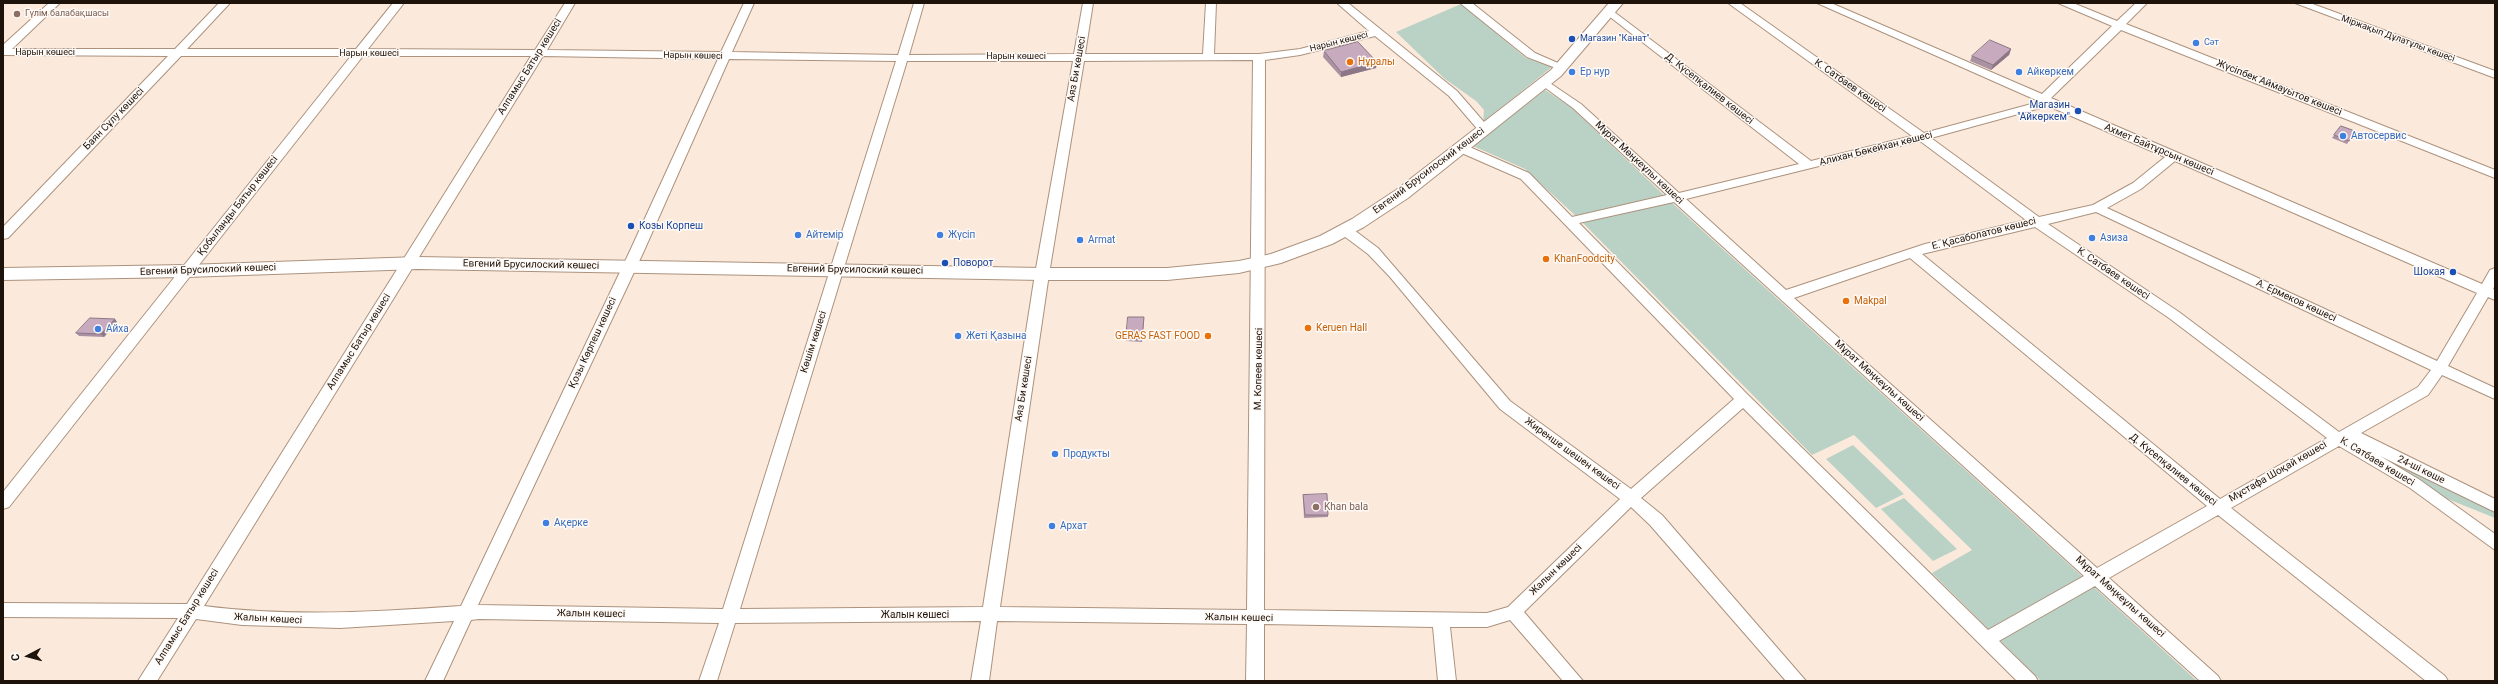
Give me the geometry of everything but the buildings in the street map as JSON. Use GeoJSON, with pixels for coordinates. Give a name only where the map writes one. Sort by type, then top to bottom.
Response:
{"type":"FeatureCollection","features":[{"type":"Feature","properties":{"kind":"main road","name":"Евгений Брусилоский көшесі"},"geometry":{"type":"LineString","coordinates":[[3,274],[186,271],[409,263],[1042,274],[1167,274],[1205,272],[1259,263],[1301,250],[1344,230],[1402,194],[1561,67],[1613,7]]}},
{"type":"Feature","properties":{"kind":"street"},"geometry":{"type":"LineString","coordinates":[[3,52],[55,3]]}},
{"type":"Feature","properties":{"kind":"street","name":"Баян Сұлу көшесі"},"geometry":{"type":"LineString","coordinates":[[3,235],[225,3]]}},
{"type":"Feature","properties":{"kind":"street","name":"Қобыланды Батыр көшесі"},"geometry":{"type":"LineString","coordinates":[[3,503],[399,3]]}},
{"type":"Feature","properties":{"kind":"street","name":"Алпамыс Батыр көшесі"},"geometry":{"type":"LineString","coordinates":[[147,681],[190,611],[256,510],[570,3]]}},
{"type":"Feature","properties":{"kind":"street","name":"Қозы Көрпеш көшесі"},"geometry":{"type":"LineString","coordinates":[[434,681],[629,267],[749,3]]}},
{"type":"Feature","properties":{"kind":"street","name":"Көшім көшесі"},"geometry":{"type":"LineString","coordinates":[[708,681],[730,616],[759,516],[838,270],[920,3]]}},
{"type":"Feature","properties":{"kind":"street","name":"Аяз Би көшесі"},"geometry":{"type":"LineString","coordinates":[[980,681],[1042,274],[1088,3]]}},
{"type":"Feature","properties":{"kind":"street"},"geometry":{"type":"LineString","coordinates":[[1208,57],[1211,3]]}},
{"type":"Feature","properties":{"kind":"street"},"geometry":{"type":"LineString","coordinates":[[1342,3],[1442,82],[1469,109],[1484,129]]}},
{"type":"Feature","properties":{"kind":"street"},"geometry":{"type":"LineString","coordinates":[[1465,3],[1530,54],[1561,67]]}},
{"type":"Feature","properties":{"kind":"street","name":"К. Сатбаев көшесі"},"geometry":{"type":"LineString","coordinates":[[1733,3],[1922,137],[2035,221],[2174,316],[2342,436],[2415,484],[2495,543]]}},
{"type":"Feature","properties":{"kind":"street","name":"Ахмет Байтұрсын көшесі"},"geometry":{"type":"LineString","coordinates":[[1822,3],[2490,293]]}},
{"type":"Feature","properties":{"kind":"street","name":"Жүсіпбек Аймауытов көшесі"},"geometry":{"type":"LineString","coordinates":[[2063,3],[2495,174]]}},
{"type":"Feature","properties":{"kind":"street","name":"Алихан Бөкейхан көшесі"},"geometry":{"type":"LineString","coordinates":[[1571,221],[1678,198],[1809,166],[2040,105],[2042,99],[2142,3]]}},
{"type":"Feature","properties":{"kind":"street","name":"Міржақып Дұлатұлы көшесі"},"geometry":{"type":"LineString","coordinates":[[2300,3],[2495,75]]}},
{"type":"Feature","properties":{"kind":"street","name":"Д. Күсепқалиев көшесі"},"geometry":{"type":"LineString","coordinates":[[1613,7],[1809,166]]}},
{"type":"Feature","properties":{"kind":"street","name":"Нарын көшесі"},"geometry":{"type":"LineString","coordinates":[[3,52],[176,54],[539,54],[903,58],[1259,57],[1300,52],[1379,32]]}},
{"type":"Feature","properties":{"kind":"street","name":"М. Копеев көшесі"},"geometry":{"type":"LineString","coordinates":[[1255,681],[1259,263],[1257,198],[1259,57]]}},
{"type":"Feature","properties":{"kind":"street","name":"Мұрат Мөңкеұлы көшесі"},"geometry":{"type":"LineString","coordinates":[[1544,82],[1577,106],[1784,296],[2212,681]]}},
{"type":"Feature","properties":{"kind":"street"},"geometry":{"type":"LineString","coordinates":[[1461,148],[1520,172],[1571,221],[1743,399],[2029,681]]}},
{"type":"Feature","properties":{"kind":"street","name":"Е. Қасаболатов көшесі"},"geometry":{"type":"LineString","coordinates":[[1784,296],[1912,253],[2035,221],[2097,208],[2137,186],[2174,156]]}},
{"type":"Feature","properties":{"kind":"street","name":"А. Ермеков көшесі"},"geometry":{"type":"LineString","coordinates":[[2097,208],[2495,394]]}},
{"type":"Feature","properties":{"kind":"street","name":"Жиренше шешен көшесі"},"geometry":{"type":"LineString","coordinates":[[1344,230],[1373,251],[1395,274],[1505,405],[1631,498],[1656,520],[1797,681]]}},
{"type":"Feature","properties":{"kind":"street","name":"Д. Күсепқалиев көшесі"},"geometry":{"type":"LineString","coordinates":[[1912,253],[2219,507],[2439,681]]}},
{"type":"Feature","properties":{"kind":"street","name":"Мұстафа Шоқай көшесі"},"geometry":{"type":"LineString","coordinates":[[1986,639],[2423,391],[2490,293],[2495,273]]}},
{"type":"Feature","properties":{"kind":"street","name":"Жалын көшесі"},"geometry":{"type":"LineString","coordinates":[[3,610],[190,611],[242,618],[340,621],[466,612],[730,616],[990,614],[1255,619],[1487,620],[1513,612],[1631,498],[1743,399]]}},
{"type":"Feature","properties":{"kind":"street","name":"24-ші көше"},"geometry":{"type":"LineString","coordinates":[[2342,436],[2495,506]]}},
{"type":"Feature","properties":{"kind":"street"},"geometry":{"type":"LineString","coordinates":[[1513,612],[1574,681]]}},
{"type":"Feature","properties":{"kind":"street"},"geometry":{"type":"LineString","coordinates":[[1441,621],[1447,681]]}},
{"type":"Feature","properties":{"kind":"green space"},"geometry":{"type":"Polygon","coordinates":[[[1461,4],[1526,58],[1552,67],[1483,122],[1484,110],[1476,101],[1445,79],[1396,32],[1461,4]]]}},
{"type":"Feature","properties":{"kind":"green space"},"geometry":{"type":"Polygon","coordinates":[[[1545,90],[1571,107],[1669,200],[2197,681],[2041,681],[1932,573],[1972,550],[1854,435],[1812,455],[1579,219],[1525,169],[1473,146],[1545,90]]]}},
{"type":"Feature","properties":{"kind":"green space"},"geometry":{"type":"Polygon","coordinates":[[[1853,445],[1904,494],[1876,508],[1826,459],[1853,445]]]}},
{"type":"Feature","properties":{"kind":"green space"},"geometry":{"type":"Polygon","coordinates":[[[2364,449],[2495,511],[2495,518],[2445,498],[2364,449]]]}},
{"type":"Feature","properties":{"kind":"green space"},"geometry":{"type":"Polygon","coordinates":[[[1904,498],[1957,549],[1933,561],[1881,509],[1904,498]]]}},
{"type":"Feature","properties":{"kind":"place","name":"Гүлім балабақшасы"},"geometry":{"type":"Point","coordinates":[17,14]}},
{"type":"Feature","properties":{"kind":"place","name":"Магазин \"Канат\""},"geometry":{"type":"Point","coordinates":[1572,39]}},
{"type":"Feature","properties":{"kind":"place","name":"Сәт"},"geometry":{"type":"Point","coordinates":[2196,43]}},
{"type":"Feature","properties":{"kind":"place","name":"Нұралы"},"geometry":{"type":"Point","coordinates":[1350,62]}},
{"type":"Feature","properties":{"kind":"place","name":"Ер нур"},"geometry":{"type":"Point","coordinates":[1572,72]}},
{"type":"Feature","properties":{"kind":"place","name":"Айкөркем"},"geometry":{"type":"Point","coordinates":[2019,72]}},
{"type":"Feature","properties":{"kind":"place","name":"Магазин \"Айкөркем\""},"geometry":{"type":"Point","coordinates":[2078,111]}},
{"type":"Feature","properties":{"kind":"place","name":"Автосервис"},"geometry":{"type":"Point","coordinates":[2343,136]}},
{"type":"Feature","properties":{"kind":"place","name":"Козы Корпеш"},"geometry":{"type":"Point","coordinates":[631,226]}},
{"type":"Feature","properties":{"kind":"place","name":"Айтемір"},"geometry":{"type":"Point","coordinates":[798,235]}},
{"type":"Feature","properties":{"kind":"place","name":"Жүсіп"},"geometry":{"type":"Point","coordinates":[940,235]}},
{"type":"Feature","properties":{"kind":"place","name":"Азиза"},"geometry":{"type":"Point","coordinates":[2092,238]}},
{"type":"Feature","properties":{"kind":"place","name":"Armat"},"geometry":{"type":"Point","coordinates":[1080,240]}},
{"type":"Feature","properties":{"kind":"place","name":"KhanFoodcity"},"geometry":{"type":"Point","coordinates":[1546,259]}},
{"type":"Feature","properties":{"kind":"place","name":"Поворот"},"geometry":{"type":"Point","coordinates":[945,263]}},
{"type":"Feature","properties":{"kind":"place","name":"Шокая"},"geometry":{"type":"Point","coordinates":[2453,272]}},
{"type":"Feature","properties":{"kind":"place","name":"Makpal"},"geometry":{"type":"Point","coordinates":[1846,301]}},
{"type":"Feature","properties":{"kind":"place","name":"Keruen Hall"},"geometry":{"type":"Point","coordinates":[1308,328]}},
{"type":"Feature","properties":{"kind":"place","name":"Айха"},"geometry":{"type":"Point","coordinates":[98,329]}},
{"type":"Feature","properties":{"kind":"place","name":"Жеті Қазына"},"geometry":{"type":"Point","coordinates":[958,336]}},
{"type":"Feature","properties":{"kind":"place","name":"GERAS FAST FOOD"},"geometry":{"type":"Point","coordinates":[1208,336]}},
{"type":"Feature","properties":{"kind":"place","name":"Продукты"},"geometry":{"type":"Point","coordinates":[1055,454]}},
{"type":"Feature","properties":{"kind":"place","name":"Khan bala"},"geometry":{"type":"Point","coordinates":[1316,507]}},
{"type":"Feature","properties":{"kind":"place","name":"Ақерке"},"geometry":{"type":"Point","coordinates":[546,523]}},
{"type":"Feature","properties":{"kind":"place","name":"Архат"},"geometry":{"type":"Point","coordinates":[1052,526]}}]}
